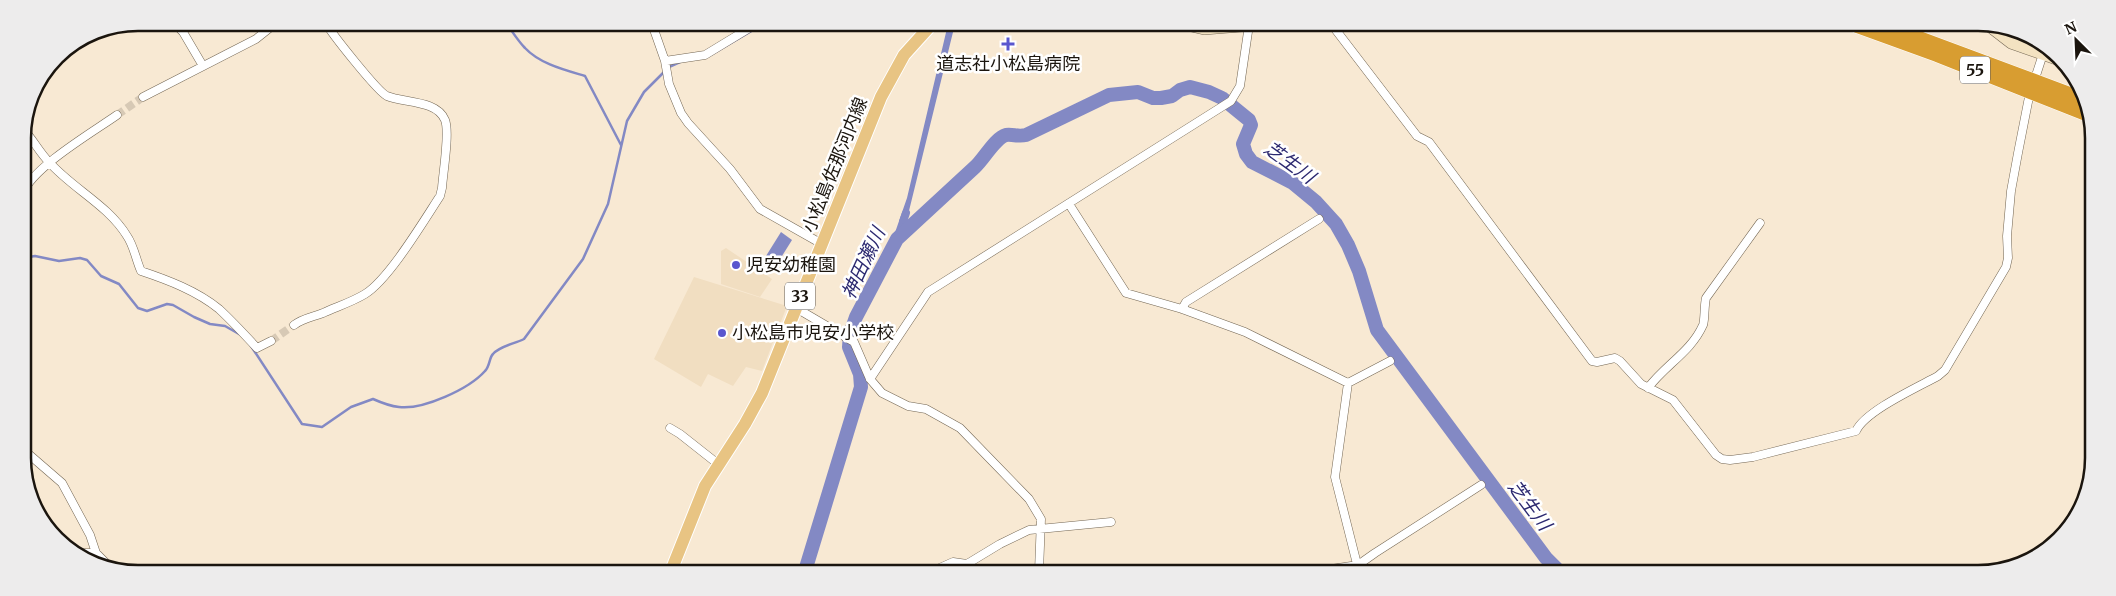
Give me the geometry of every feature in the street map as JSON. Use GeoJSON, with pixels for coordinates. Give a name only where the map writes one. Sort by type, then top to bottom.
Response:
{"type":"FeatureCollection","features":[{"type":"Feature","properties":{"kind":"highway","name":"55"},"geometry":{"type":"LineString","coordinates":[[1872,31],[2032,86],[2077,98]]}},
{"type":"Feature","properties":{"kind":"highway","name":"55"},"geometry":{"type":"LineString","coordinates":[[1900,31],[2032,86],[2081,111]]}},
{"type":"Feature","properties":{"kind":"main road","name":"小松島佐那河内線"},"geometry":{"type":"LineString","coordinates":[[674,565],[705,486],[745,424],[762,393],[881,97],[904,56],[926,31]]}},
{"type":"Feature","properties":{"kind":"main road"},"geometry":{"type":"LineString","coordinates":[[1998,33],[2011,43],[2035,48]]}},
{"type":"Feature","properties":{"kind":"street"},"geometry":{"type":"LineString","coordinates":[[182,31],[203,66]]}},
{"type":"Feature","properties":{"kind":"street"},"geometry":{"type":"LineString","coordinates":[[144,97],[256,39],[266,31]]}},
{"type":"Feature","properties":{"kind":"street"},"geometry":{"type":"LineString","coordinates":[[294,324],[302,319],[322,314],[375,287],[407,245],[440,196],[442,188],[447,125],[441,112],[386,96],[375,86],[332,31]]}},
{"type":"Feature","properties":{"kind":"street"},"geometry":{"type":"LineString","coordinates":[[654,31],[665,61],[669,84],[682,113],[730,169],[760,209],[822,244]]}},
{"type":"Feature","properties":{"kind":"street"},"geometry":{"type":"LineString","coordinates":[[665,61],[705,55],[744,31]]}},
{"type":"Feature","properties":{"kind":"street"},"geometry":{"type":"LineString","coordinates":[[870,379],[928,292],[1229,103],[1240,86],[1248,31]]}},
{"type":"Feature","properties":{"kind":"street"},"geometry":{"type":"LineString","coordinates":[[1337,31],[1417,136],[1429,142],[1592,361],[1597,362],[1614,358],[1620,361],[1640,384],[1674,400],[1716,455],[1722,459],[1730,460],[1753,457],[1856,431],[1859,426],[1879,409],[1938,376],[1944,370],[2006,267],[2011,191],[2040,51]]}},
{"type":"Feature","properties":{"kind":"street"},"geometry":{"type":"LineString","coordinates":[[31,180],[49,163],[117,115]]}},
{"type":"Feature","properties":{"kind":"street"},"geometry":{"type":"LineString","coordinates":[[31,137],[49,163],[92,199],[123,229],[129,238],[142,271],[170,281],[207,301],[218,309],[257,348],[271,341]]}},
{"type":"Feature","properties":{"kind":"street"},"geometry":{"type":"LineString","coordinates":[[1069,204],[1126,293],[1182,309],[1245,332],[1348,383]]}},
{"type":"Feature","properties":{"kind":"street"},"geometry":{"type":"LineString","coordinates":[[1182,309],[1186,302],[1319,219]]}},
{"type":"Feature","properties":{"kind":"street"},"geometry":{"type":"LineString","coordinates":[[1648,388],[1655,378],[1686,352],[1704,323],[1703,309],[1706,298],[1760,222]]}},
{"type":"Feature","properties":{"kind":"street"},"geometry":{"type":"LineString","coordinates":[[796,308],[849,338],[870,379],[882,393],[897,402],[926,409],[960,428],[1028,499],[1040,519],[1039,565]]}},
{"type":"Feature","properties":{"kind":"street"},"geometry":{"type":"LineString","coordinates":[[1348,383],[1390,361]]}},
{"type":"Feature","properties":{"kind":"street"},"geometry":{"type":"LineString","coordinates":[[1348,383],[1335,477],[1358,565]]}},
{"type":"Feature","properties":{"kind":"street"},"geometry":{"type":"LineString","coordinates":[[670,428],[718,464]]}},
{"type":"Feature","properties":{"kind":"street"},"geometry":{"type":"LineString","coordinates":[[31,457],[62,483],[90,535],[96,553],[101,558]]}},
{"type":"Feature","properties":{"kind":"street"},"geometry":{"type":"LineString","coordinates":[[1363,565],[1375,553],[1481,485]]}},
{"type":"Feature","properties":{"kind":"street"},"geometry":{"type":"LineString","coordinates":[[946,565],[953,562],[967,564],[1005,541],[1029,530],[1111,522]]}},
{"type":"Feature","properties":{"kind":"street"},"geometry":{"type":"LineString","coordinates":[[90,553],[96,553]]}},
{"type":"Feature","properties":{"kind":"shaded area","name":"児安幼稚園"},"geometry":{"type":"Polygon","coordinates":[[[726,248],[772,279],[760,297],[721,284],[721,251],[726,248]]]}},
{"type":"Feature","properties":{"kind":"shaded area","name":"小松島市児安小学校"},"geometry":{"type":"Polygon","coordinates":[[[694,277],[787,306],[762,371],[746,367],[733,386],[708,374],[701,387],[654,359],[694,277]]]}},
{"type":"Feature","properties":{"kind":"water"},"geometry":{"type":"Polygon","coordinates":[[[946,31],[953,31],[906,223],[899,221],[907,198],[946,31]]]}},
{"type":"Feature","properties":{"kind":"water"},"geometry":{"type":"Polygon","coordinates":[[[781,232],[792,240],[777,264],[766,256],[781,232]]]}},
{"type":"Feature","properties":{"kind":"waterway","name":"神田瀬川"},"geometry":{"type":"LineString","coordinates":[[512,31],[531,54],[553,66],[585,76],[621,145]]}},
{"type":"Feature","properties":{"kind":"waterway"},"geometry":{"type":"LineString","coordinates":[[709,56],[752,31]]}},
{"type":"Feature","properties":{"kind":"waterway"},"geometry":{"type":"LineString","coordinates":[[669,67],[680,62]]}},
{"type":"Feature","properties":{"kind":"waterway"},"geometry":{"type":"LineString","coordinates":[[251,346],[302,424],[322,427],[351,407],[373,399],[399,407],[433,402],[468,385],[485,371],[496,351],[524,339],[583,259],[608,204],[627,121],[644,92],[665,71]]}},
{"type":"Feature","properties":{"kind":"waterway","name":"芝生川"},"geometry":{"type":"LineString","coordinates":[[807,565],[861,387],[860,374],[849,347],[850,334],[856,317],[897,239],[975,167],[1002,137],[1006,135],[1026,135],[1109,95],[1138,92],[1153,98],[1161,98],[1172,96],[1180,90],[1190,87],[1222,98],[1249,120],[1251,125],[1243,144],[1246,154],[1252,162],[1293,183],[1316,202],[1336,224],[1348,245],[1359,271],[1377,330],[1553,565]]}},
{"type":"Feature","properties":{"kind":"waterway","name":"神田瀬川"},"geometry":{"type":"LineString","coordinates":[[897,239],[906,213]]}},
{"type":"Feature","properties":{"kind":"waterway"},"geometry":{"type":"LineString","coordinates":[[31,257],[59,261],[80,258],[87,260],[101,276],[119,284],[138,308],[147,311],[167,304],[173,305],[194,317],[210,324],[225,326],[239,334]]}},
{"type":"Feature","properties":{"kind":"tunnel"},"geometry":{"type":"LineString","coordinates":[[117,115],[143,97]]}},
{"type":"Feature","properties":{"kind":"tunnel"},"geometry":{"type":"LineString","coordinates":[[271,341],[294,325]]}},
{"type":"Feature","properties":{"kind":"place","name":"道志社小松島病院"},"geometry":{"type":"Point","coordinates":[1008,44]}},
{"type":"Feature","properties":{"kind":"place","name":"児安幼稚園"},"geometry":{"type":"Point","coordinates":[736,265]}},
{"type":"Feature","properties":{"kind":"place","name":"小松島市児安小学校"},"geometry":{"type":"Point","coordinates":[722,333]}}]}
